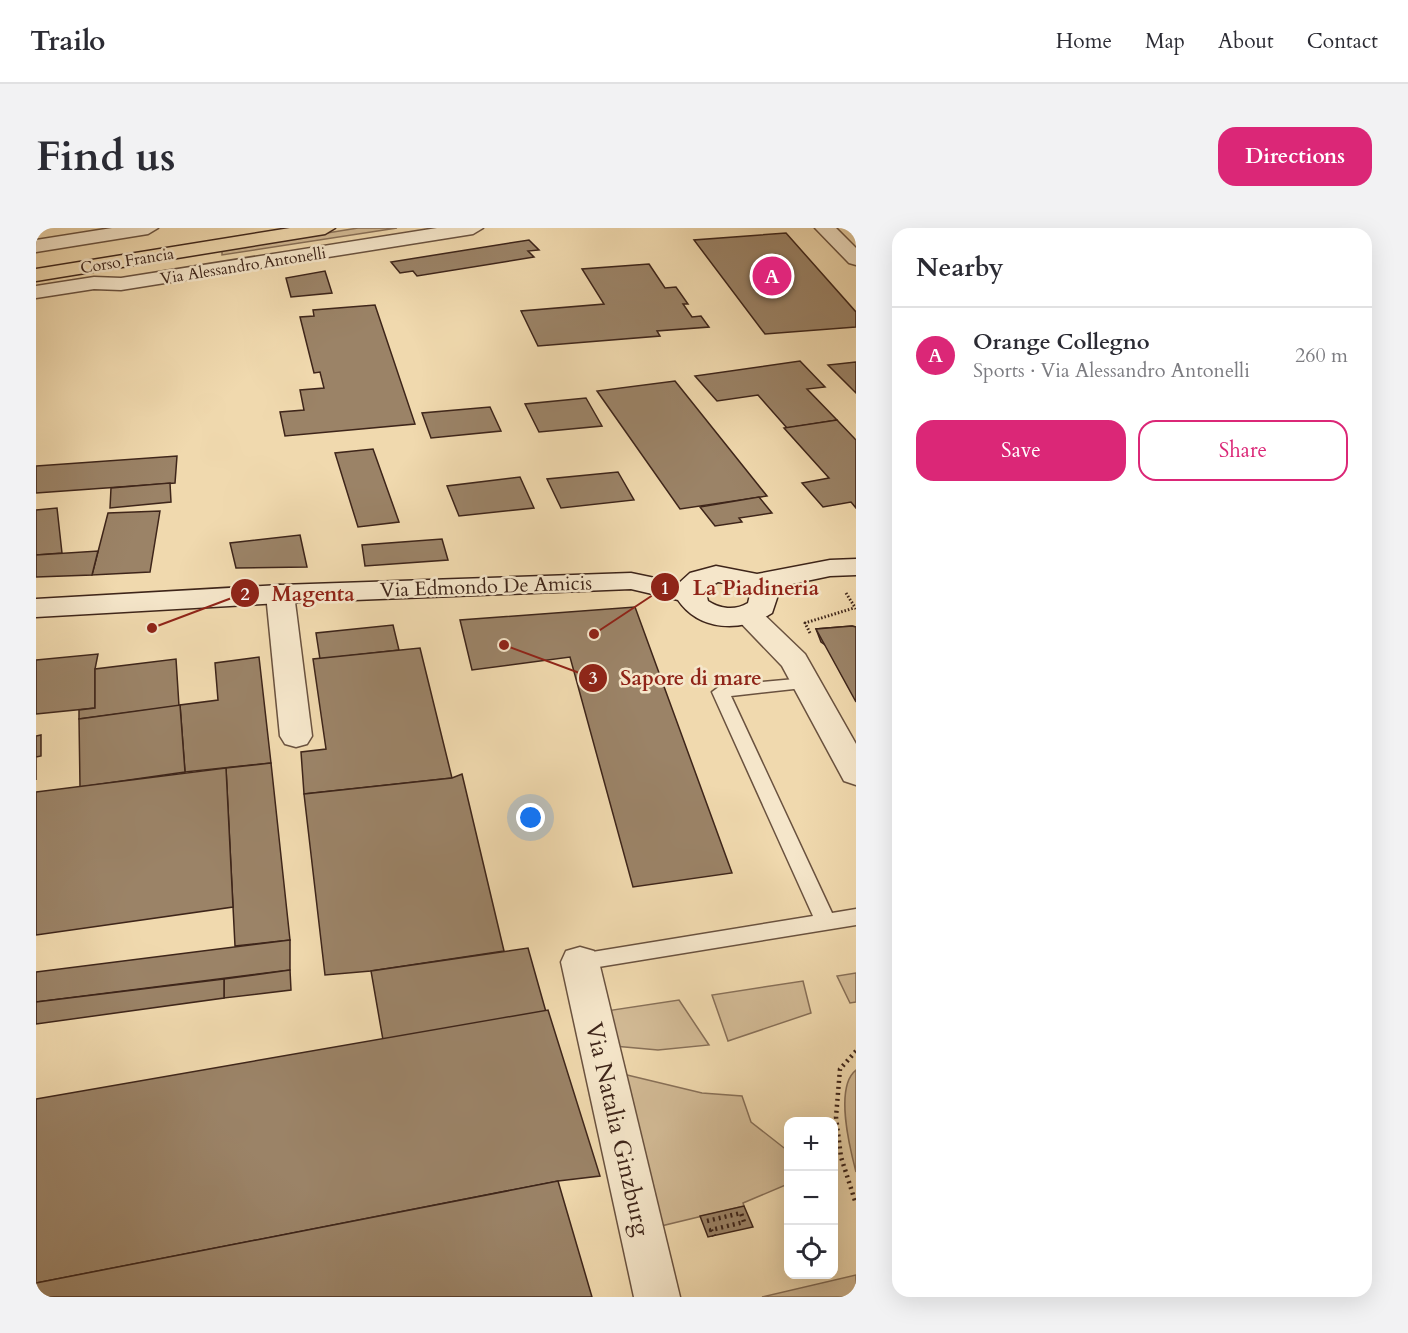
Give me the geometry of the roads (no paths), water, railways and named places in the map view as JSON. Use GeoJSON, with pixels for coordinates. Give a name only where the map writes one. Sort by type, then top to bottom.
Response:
{"type":"FeatureCollection","features":[{"type":"Feature","properties":{"kind":"main road","name":"Corso Francia"},"geometry":{"type":"LineString","coordinates":[[44,261],[236,228]]}},
{"type":"Feature","properties":{"kind":"main road","name":"Corso Francia"},"geometry":{"type":"LineString","coordinates":[[44,261],[325,228]]}},
{"type":"Feature","properties":{"kind":"street"},"geometry":{"type":"LineString","coordinates":[[44,261],[61,231],[81,228]]}},
{"type":"Feature","properties":{"kind":"street"},"geometry":{"type":"LineString","coordinates":[[44,261],[148,228]]}},
{"type":"Feature","properties":{"kind":"street","name":"Via Alessandro Antonelli"},"geometry":{"type":"LineString","coordinates":[[36,308],[44,261],[121,284],[473,228]]}},
{"type":"Feature","properties":{"kind":"street"},"geometry":{"type":"LineString","coordinates":[[825,228],[856,260]]}},
{"type":"Feature","properties":{"kind":"street","name":"Corso Francia"},"geometry":{"type":"LineString","coordinates":[[36,291],[44,261]]}},
{"type":"Feature","properties":{"kind":"street"},"geometry":{"type":"LineString","coordinates":[[754,583],[830,568],[856,567]]}},
{"type":"Feature","properties":{"kind":"street"},"geometry":{"type":"LineString","coordinates":[[716,574],[736,575],[754,583],[764,595],[765,601],[762,607],[749,616],[727,618],[716,616],[698,607],[690,594],[694,583],[716,574]]}},
{"type":"Feature","properties":{"kind":"street","name":"Via Edmondo De Amicis"},"geometry":{"type":"LineString","coordinates":[[36,608],[280,594],[631,581],[690,594]]}},
{"type":"Feature","properties":{"kind":"street"},"geometry":{"type":"LineString","coordinates":[[280,594],[296,736]]}},
{"type":"Feature","properties":{"kind":"street"},"geometry":{"type":"LineString","coordinates":[[749,616],[794,661],[856,773]]}},
{"type":"Feature","properties":{"kind":"street","name":"Via Natalia Ginzburg"},"geometry":{"type":"LineString","coordinates":[[580,962],[657,1297]]}},
{"type":"Feature","properties":{"kind":"lane"},"geometry":{"type":"LineString","coordinates":[[806,683],[720,692],[826,922]]}},
{"type":"Feature","properties":{"kind":"lane"},"geometry":{"type":"LineString","coordinates":[[580,962],[856,917]]}},
{"type":"Feature","properties":{"kind":"place","name":"Orange Collegno"},"geometry":{"type":"Point","coordinates":[772,276]}},
{"type":"Feature","properties":{"kind":"place","name":"Magenta"},"geometry":{"type":"Point","coordinates":[152,628]}},
{"type":"Feature","properties":{"kind":"place","name":"La Piadineria"},"geometry":{"type":"Point","coordinates":[594,634]}},
{"type":"Feature","properties":{"kind":"place","name":"Sapore di mare"},"geometry":{"type":"Point","coordinates":[504,645]}}]}
